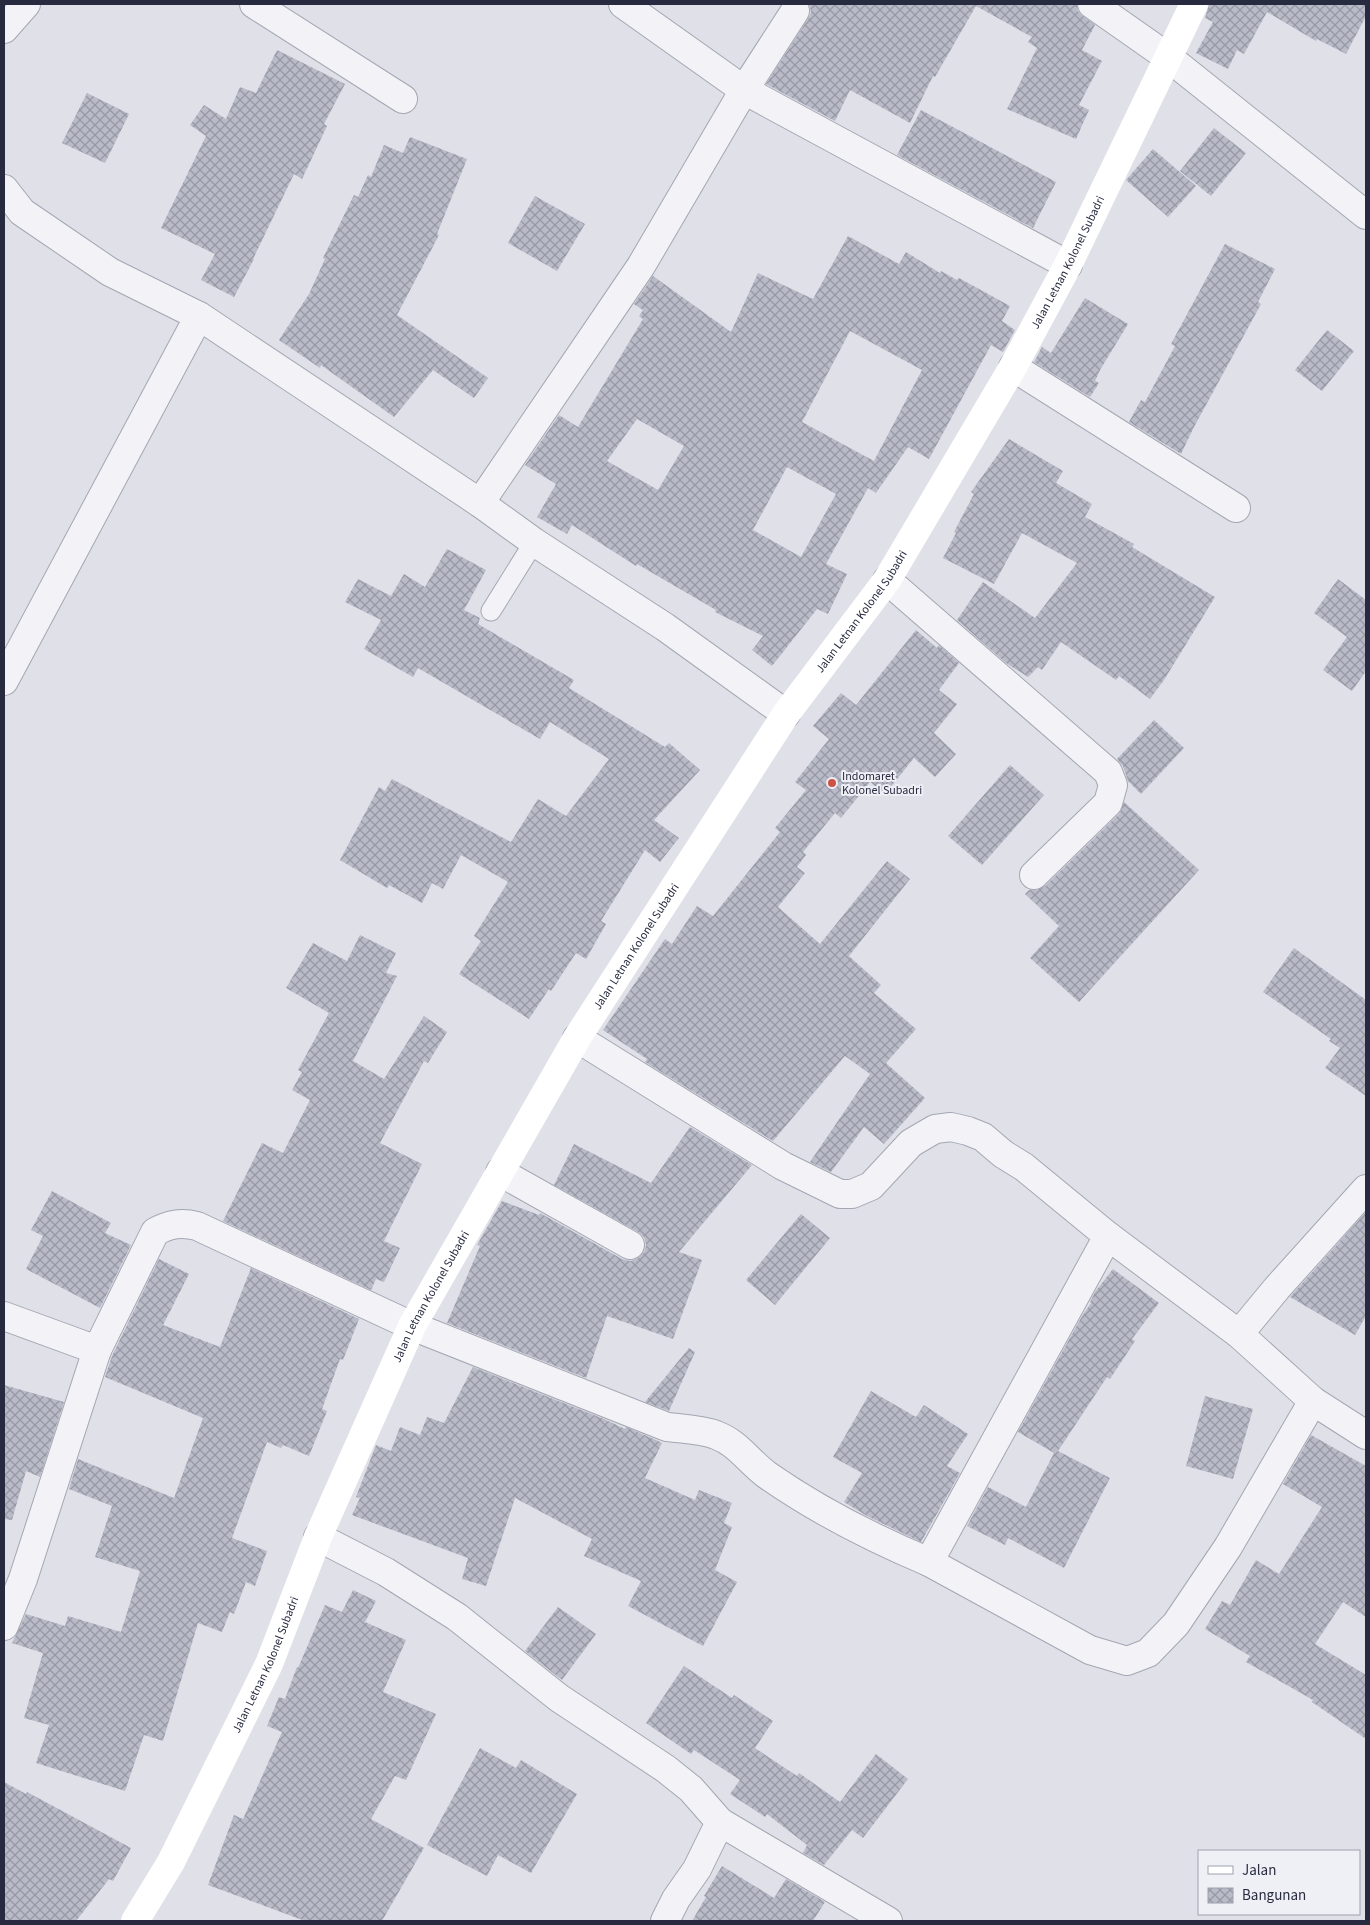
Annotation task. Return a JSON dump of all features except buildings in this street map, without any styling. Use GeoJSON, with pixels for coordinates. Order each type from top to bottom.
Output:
{"type":"FeatureCollection","features":[{"type":"Feature","properties":{"kind":"main road","name":"Jalan Letnan Kolonel Subadri"},"geometry":{"type":"LineString","coordinates":[[135,1921],[171,1862],[269,1664],[318,1537],[412,1326],[577,1038],[786,714],[887,580],[1013,367],[1068,265],[1194,4]]}},
{"type":"Feature","properties":{"kind":"street"},"geometry":{"type":"LineString","coordinates":[[4,29],[26,4]]}},
{"type":"Feature","properties":{"kind":"street"},"geometry":{"type":"LineString","coordinates":[[254,4],[403,99]]}},
{"type":"Feature","properties":{"kind":"street"},"geometry":{"type":"LineString","coordinates":[[623,4],[744,90],[1068,265]]}},
{"type":"Feature","properties":{"kind":"street"},"geometry":{"type":"LineString","coordinates":[[1092,4],[1169,58],[1366,215]]}},
{"type":"Feature","properties":{"kind":"street"},"geometry":{"type":"LineString","coordinates":[[480,503],[640,266],[744,90],[794,11]]}},
{"type":"Feature","properties":{"kind":"street"},"geometry":{"type":"LineString","coordinates":[[4,190],[22,212],[110,272],[199,316],[480,503],[534,542],[666,627],[786,714]]}},
{"type":"Feature","properties":{"kind":"street"},"geometry":{"type":"LineString","coordinates":[[4,680],[199,316]]}},
{"type":"Feature","properties":{"kind":"street"},"geometry":{"type":"LineString","coordinates":[[1013,367],[1236,508]]}},
{"type":"Feature","properties":{"kind":"street"},"geometry":{"type":"LineString","coordinates":[[887,580],[1108,772],[1113,785],[1108,803],[1034,875]]}},
{"type":"Feature","properties":{"kind":"street"},"geometry":{"type":"LineString","coordinates":[[577,1038],[783,1166],[840,1194],[852,1194],[871,1186],[911,1143],[935,1129],[951,1127],[983,1137],[1003,1154],[1024,1167],[1108,1236],[1239,1334],[1314,1401],[1366,1435]]}},
{"type":"Feature","properties":{"kind":"street"},"geometry":{"type":"LineString","coordinates":[[500,1172],[630,1245]]}},
{"type":"Feature","properties":{"kind":"street"},"geometry":{"type":"LineString","coordinates":[[1239,1334],[1277,1288],[1366,1189]]}},
{"type":"Feature","properties":{"kind":"street"},"geometry":{"type":"LineString","coordinates":[[4,1626],[23,1579],[97,1350],[155,1232],[169,1226],[185,1223],[197,1226],[412,1326],[667,1427],[694,1429],[715,1434],[738,1447],[752,1463],[768,1475],[865,1534],[929,1562],[1090,1650],[1127,1661],[1148,1653],[1176,1624],[1228,1547],[1314,1401]]}},
{"type":"Feature","properties":{"kind":"street"},"geometry":{"type":"LineString","coordinates":[[929,1562],[1108,1236]]}},
{"type":"Feature","properties":{"kind":"street"},"geometry":{"type":"LineString","coordinates":[[4,1316],[97,1350]]}},
{"type":"Feature","properties":{"kind":"street"},"geometry":{"type":"LineString","coordinates":[[318,1537],[386,1572],[457,1617],[559,1698],[666,1769],[692,1789],[720,1822],[888,1921]]}},
{"type":"Feature","properties":{"kind":"street"},"geometry":{"type":"LineString","coordinates":[[666,1921],[676,1899],[697,1868],[720,1822]]}},
{"type":"Feature","properties":{"kind":"lane"},"geometry":{"type":"LineString","coordinates":[[490,611],[534,542]]}},
{"type":"Feature","properties":{"kind":"place","name":"Indomaret Kolonel Subadri"},"geometry":{"type":"Point","coordinates":[832,783]}}]}
